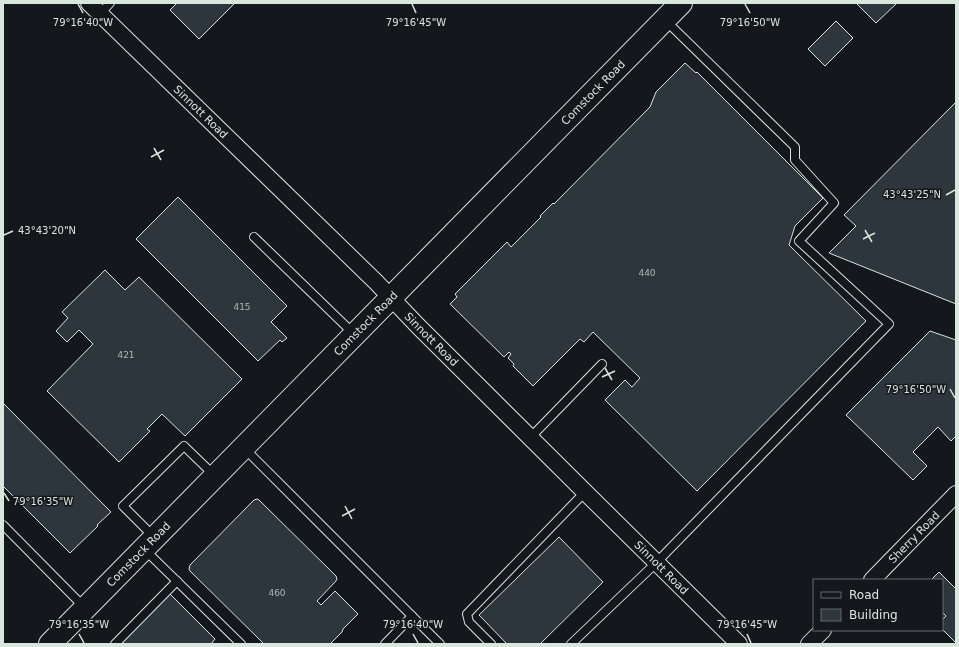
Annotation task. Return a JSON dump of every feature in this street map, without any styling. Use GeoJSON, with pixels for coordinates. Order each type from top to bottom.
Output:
{"type":"FeatureCollection","features":[{"type":"Feature","properties":{"kind":"street","name":"Comstock Road"},"geometry":{"type":"LineString","coordinates":[[50,644],[681,3]]}},
{"type":"Feature","properties":{"kind":"street","name":"Sinnott Road"},"geometry":{"type":"LineString","coordinates":[[99,7],[530,438],[739,644]]}},
{"type":"Feature","properties":{"kind":"street","name":"Sherry Road"},"geometry":{"type":"LineString","coordinates":[[873,579],[956,494]]}},
{"type":"Feature","properties":{"kind":"street"},"geometry":{"type":"LineString","coordinates":[[809,644],[822,631]]}},
{"type":"Feature","properties":{"kind":"lane"},"geometry":{"type":"LineString","coordinates":[[571,644],[656,563],[889,324],[799,241],[834,203],[795,160],[795,147],[665,20]]}},
{"type":"Feature","properties":{"kind":"lane"},"geometry":{"type":"LineString","coordinates":[[254,237],[355,334]]}},
{"type":"Feature","properties":{"kind":"lane"},"geometry":{"type":"LineString","coordinates":[[530,438],[602,364]]}},
{"type":"Feature","properties":{"kind":"lane"},"geometry":{"type":"LineString","coordinates":[[215,476],[184,446],[123,506],[177,581],[241,644]]}},
{"type":"Feature","properties":{"kind":"lane"},"geometry":{"type":"LineString","coordinates":[[243,448],[440,644]]}},
{"type":"Feature","properties":{"kind":"lane"},"geometry":{"type":"LineString","coordinates":[[491,644],[469,622],[467,614],[585,492]]}},
{"type":"Feature","properties":{"kind":"lane"},"geometry":{"type":"LineString","coordinates":[[3,525],[85,608]]}},
{"type":"Feature","properties":{"kind":"lane"},"geometry":{"type":"LineString","coordinates":[[115,644],[177,581]]}},
{"type":"Feature","properties":{"kind":"lane"},"geometry":{"type":"LineString","coordinates":[[385,644],[412,616]]}},
{"type":"Feature","properties":{"kind":"building"},"geometry":{"type":"Polygon","coordinates":[[[177,3],[235,3],[199,39],[170,10],[177,3]]]}},
{"type":"Feature","properties":{"kind":"building"},"geometry":{"type":"Polygon","coordinates":[[[856,3],[897,3],[876,23],[856,3]]]}},
{"type":"Feature","properties":{"kind":"building"},"geometry":{"type":"Polygon","coordinates":[[[836,21],[853,38],[825,66],[808,49],[836,21]]]}},
{"type":"Feature","properties":{"kind":"building"},"geometry":{"type":"Polygon","coordinates":[[[685,63],[696,73],[697,72],[823,198],[795,226],[789,245],[866,321],[697,491],[605,400],[625,380],[632,387],[640,378],[593,332],[584,342],[580,339],[533,386],[513,366],[514,364],[508,358],[511,354],[509,352],[504,357],[450,304],[457,297],[455,294],[507,242],[511,247],[541,217],[540,216],[553,203],[554,204],[650,107],[656,92],[685,63]]]}},
{"type":"Feature","properties":{"kind":"building"},"geometry":{"type":"Polygon","coordinates":[[[956,102],[956,304],[829,253],[856,226],[844,215],[956,102]]]}},
{"type":"Feature","properties":{"kind":"building"},"geometry":{"type":"Polygon","coordinates":[[[178,197],[287,306],[271,322],[287,338],[282,342],[280,340],[258,361],[136,239],[178,197]]]}},
{"type":"Feature","properties":{"kind":"building"},"geometry":{"type":"Polygon","coordinates":[[[105,270],[125,290],[139,277],[242,379],[185,436],[162,414],[147,429],[150,431],[119,462],[47,391],[93,344],[79,330],[67,342],[56,331],[68,318],[62,312],[105,270]]]}},
{"type":"Feature","properties":{"kind":"building"},"geometry":{"type":"Polygon","coordinates":[[[930,331],[956,340],[956,436],[951,441],[938,427],[913,452],[927,466],[913,480],[846,415],[930,331]]]}},
{"type":"Feature","properties":{"kind":"building"},"geometry":{"type":"Polygon","coordinates":[[[3,403],[111,512],[70,553],[3,486],[3,403]]]}},
{"type":"Feature","properties":{"kind":"building"},"geometry":{"type":"Polygon","coordinates":[[[257,499],[336,576],[336,581],[317,601],[321,605],[335,591],[358,614],[330,644],[264,644],[190,571],[190,565],[254,500],[257,499]]]}},
{"type":"Feature","properties":{"kind":"building"},"geometry":{"type":"Polygon","coordinates":[[[559,537],[603,582],[540,644],[507,644],[479,615],[559,537]]]}},
{"type":"Feature","properties":{"kind":"building"},"geometry":{"type":"Polygon","coordinates":[[[939,572],[956,589],[956,643],[943,630],[943,619],[946,616],[943,613],[943,579],[932,579],[939,572]]]}},
{"type":"Feature","properties":{"kind":"building"},"geometry":{"type":"Polygon","coordinates":[[[169,593],[215,639],[211,644],[119,644],[169,593]]]}}]}
